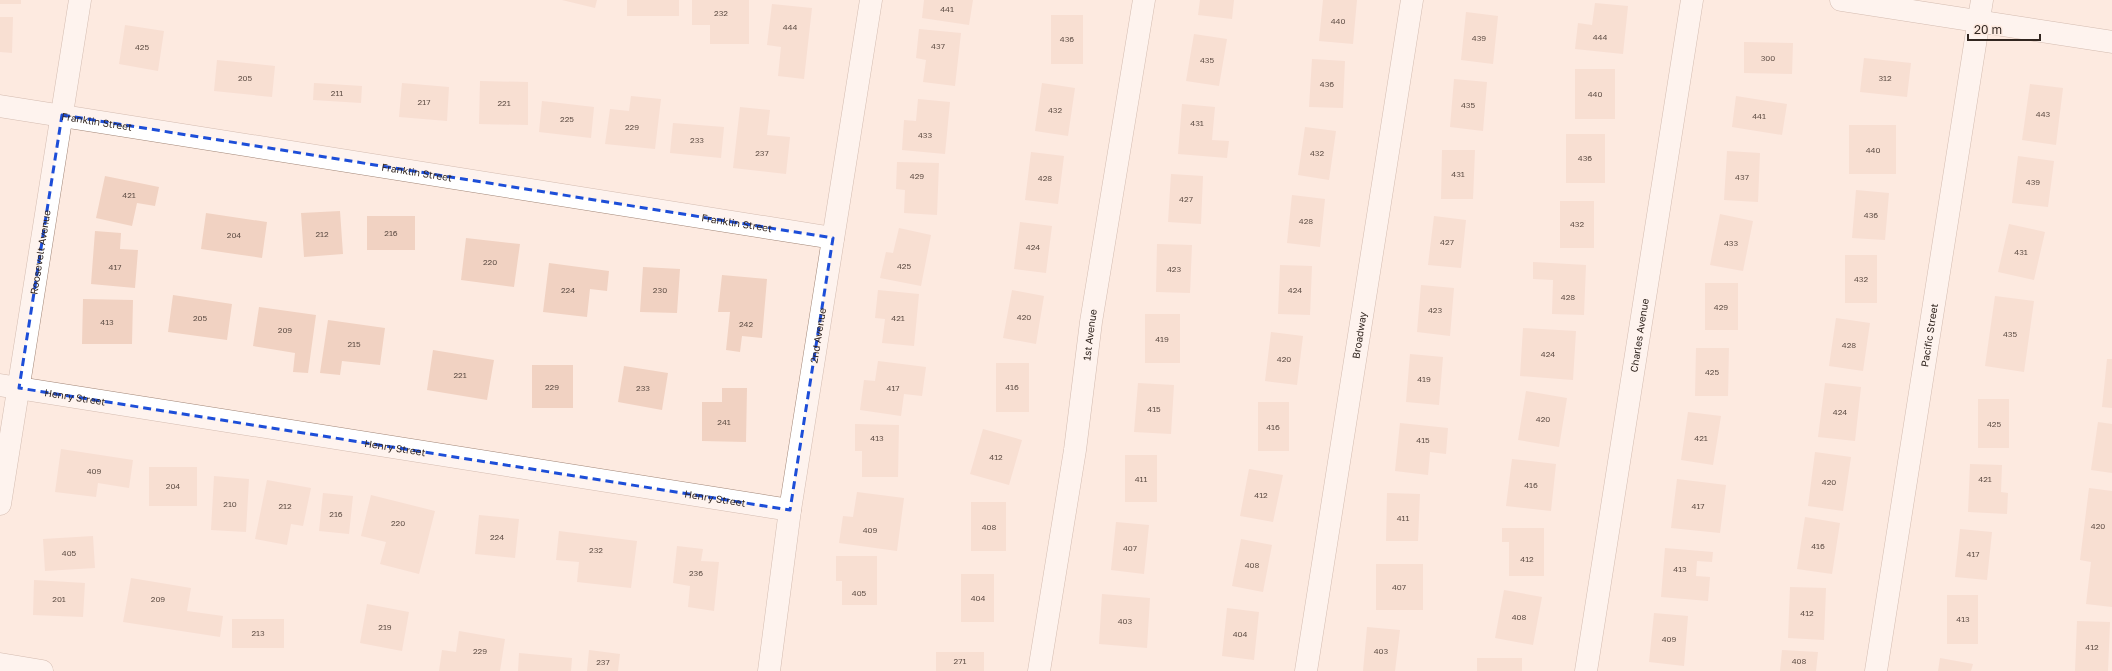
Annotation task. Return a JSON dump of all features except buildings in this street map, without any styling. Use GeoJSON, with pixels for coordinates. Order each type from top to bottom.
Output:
{"type":"FeatureCollection","features":[{"type":"Feature","properties":{"kind":"street","name":"Roosevelt Avenue"},"geometry":{"type":"LineString","coordinates":[[0,504],[9,386],[62,115],[80,0]]}},
{"type":"Feature","properties":{"kind":"street","name":"2nd Avenue"},"geometry":{"type":"LineString","coordinates":[[769,671],[790,510],[871,0]]}},
{"type":"Feature","properties":{"kind":"street","name":"1st Avenue"},"geometry":{"type":"LineString","coordinates":[[1039,671],[1075,450],[1091,322],[1144,0]]}},
{"type":"Feature","properties":{"kind":"street","name":"Broadway"},"geometry":{"type":"LineString","coordinates":[[1306,671],[1412,0]]}},
{"type":"Feature","properties":{"kind":"street","name":"Charles Avenue"},"geometry":{"type":"LineString","coordinates":[[1586,671],[1692,0]]}},
{"type":"Feature","properties":{"kind":"street"},"geometry":{"type":"LineString","coordinates":[[1841,0],[2112,42]]}},
{"type":"Feature","properties":{"kind":"street","name":"Pacific Street"},"geometry":{"type":"LineString","coordinates":[[1876,671],[1982,0]]}},
{"type":"Feature","properties":{"kind":"street","name":"Franklin Street"},"geometry":{"type":"LineString","coordinates":[[0,106],[834,238]]}},
{"type":"Feature","properties":{"kind":"street","name":"Henry Street"},"geometry":{"type":"LineString","coordinates":[[9,386],[790,510]]}},
{"type":"Feature","properties":{"kind":"street"},"geometry":{"type":"LineString","coordinates":[[0,664],[42,671]]}},
{"type":"Feature","properties":{"kind":"highlighted area"},"geometry":{"type":"Polygon","coordinates":[[[62,115],[833,238],[790,510],[19,388],[62,115]]]}}]}
